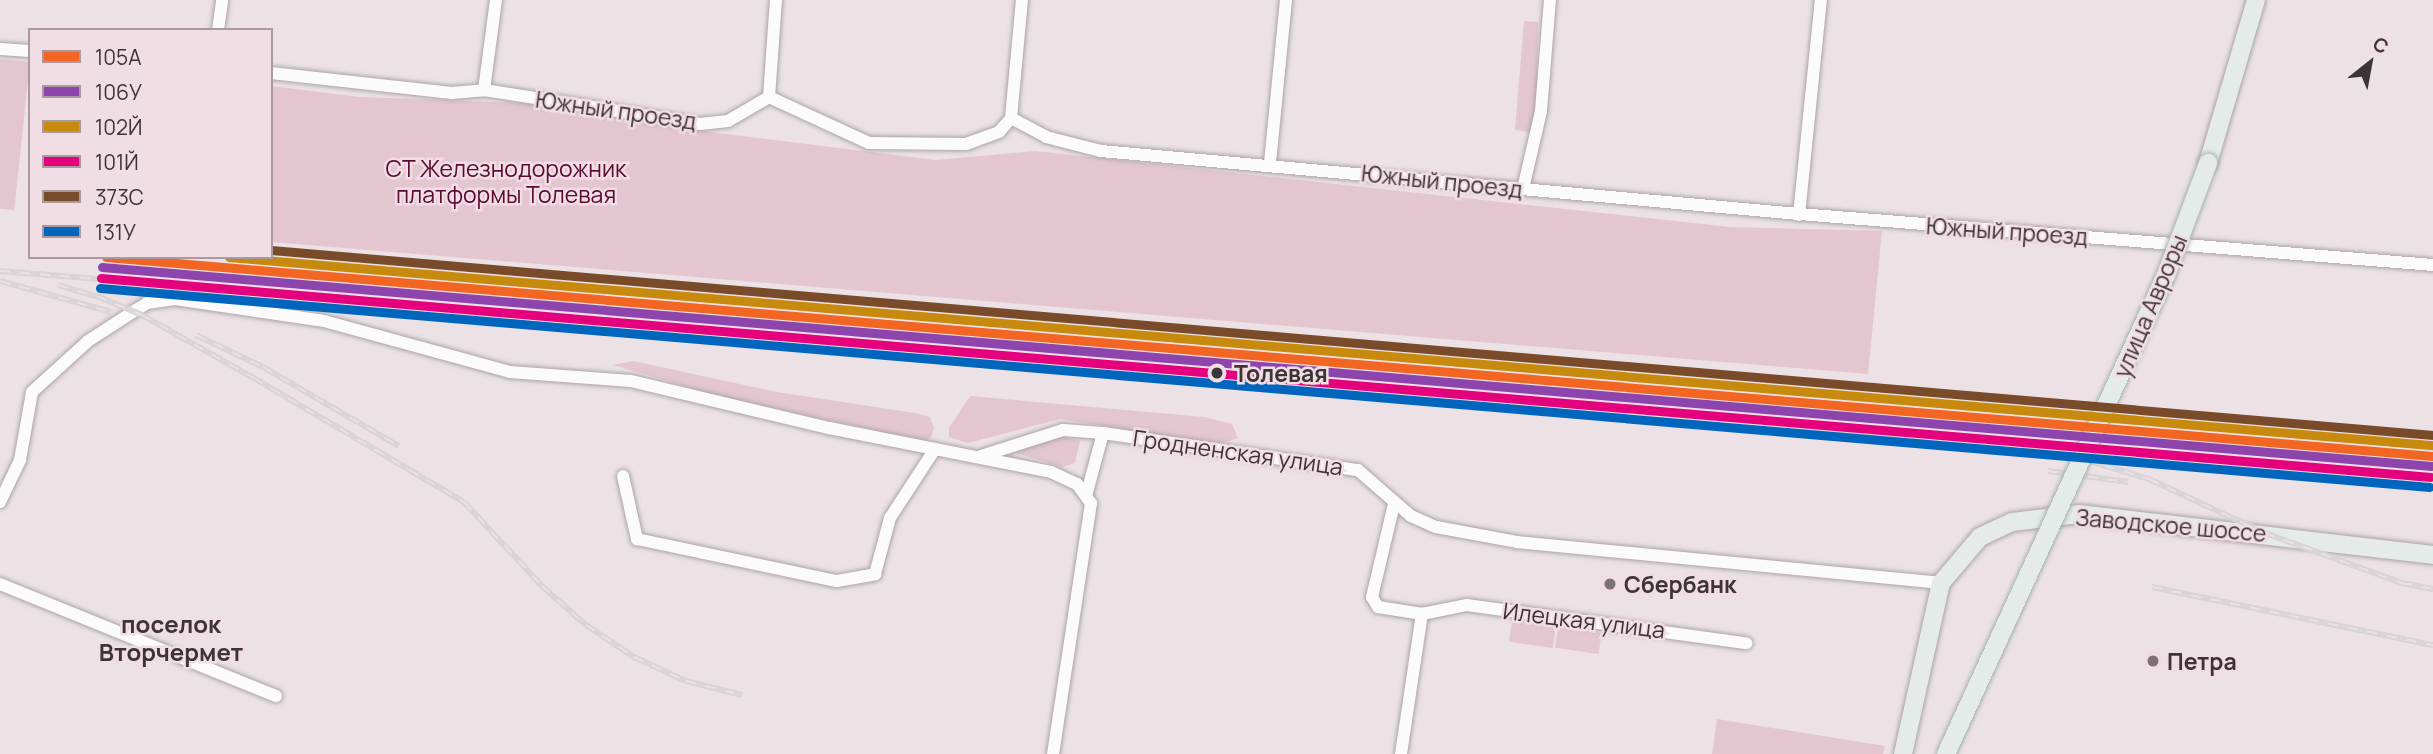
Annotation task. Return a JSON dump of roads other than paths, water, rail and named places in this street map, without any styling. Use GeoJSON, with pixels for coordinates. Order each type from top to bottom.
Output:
{"type":"FeatureCollection","features":[{"type":"Feature","properties":{"kind":"main road","name":"улица Авроры"},"geometry":{"type":"LineString","coordinates":[[1946,754],[2166,275],[2208,163],[2256,0]]}},
{"type":"Feature","properties":{"kind":"main road","name":"Заводское шоссе"},"geometry":{"type":"LineString","coordinates":[[1903,754],[1941,583],[1980,537],[1997,528],[2032,517],[2079,514],[2433,555]]}},
{"type":"Feature","properties":{"kind":"street"},"geometry":{"type":"LineString","coordinates":[[218,28],[222,0]]}},
{"type":"Feature","properties":{"kind":"street"},"geometry":{"type":"LineString","coordinates":[[484,90],[492,58],[496,0]]}},
{"type":"Feature","properties":{"kind":"street"},"geometry":{"type":"LineString","coordinates":[[776,0],[769,97],[869,144],[966,144],[999,132],[1011,118],[1022,0]]}},
{"type":"Feature","properties":{"kind":"street"},"geometry":{"type":"LineString","coordinates":[[1270,163],[1286,0]]}},
{"type":"Feature","properties":{"kind":"street"},"geometry":{"type":"LineString","coordinates":[[1523,189],[1541,111],[1550,0]]}},
{"type":"Feature","properties":{"kind":"street"},"geometry":{"type":"LineString","coordinates":[[1800,215],[1821,0]]}},
{"type":"Feature","properties":{"kind":"street"},"geometry":{"type":"LineString","coordinates":[[0,49],[28,51]]}},
{"type":"Feature","properties":{"kind":"street","name":"Южный проезд"},"geometry":{"type":"LineString","coordinates":[[273,73],[452,93],[484,90],[700,124],[728,121],[769,97]]}},
{"type":"Feature","properties":{"kind":"street","name":"Южный проезд"},"geometry":{"type":"LineString","coordinates":[[1011,118],[1046,138],[1101,151],[1270,163],[1800,215],[2433,265]]}},
{"type":"Feature","properties":{"kind":"street","name":"Гродненская улица"},"geometry":{"type":"LineString","coordinates":[[0,502],[20,460],[32,392],[88,341],[147,303],[175,299],[324,321],[510,372],[631,380],[935,449],[1051,472],[1077,484],[1086,496]]}},
{"type":"Feature","properties":{"kind":"street","name":"Гродненская улица"},"geometry":{"type":"LineString","coordinates":[[978,457],[1063,430],[1103,433],[1358,470],[1394,504],[1436,527],[1517,542],[1941,583]]}},
{"type":"Feature","properties":{"kind":"street"},"geometry":{"type":"LineString","coordinates":[[1053,754],[1091,503],[1086,496],[1103,433]]}},
{"type":"Feature","properties":{"kind":"street"},"geometry":{"type":"LineString","coordinates":[[623,476],[637,539],[837,581],[875,574],[890,518],[935,449]]}},
{"type":"Feature","properties":{"kind":"street"},"geometry":{"type":"LineString","coordinates":[[1394,504],[1372,603],[1423,614],[1401,754]]}},
{"type":"Feature","properties":{"kind":"street"},"geometry":{"type":"LineString","coordinates":[[0,584],[276,696]]}},
{"type":"Feature","properties":{"kind":"street","name":"Илецкая улица"},"geometry":{"type":"LineString","coordinates":[[1423,614],[1467,605],[1746,643]]}},
{"type":"Feature","properties":{"kind":"railway"},"geometry":{"type":"LineString","coordinates":[[0,271],[599,320]]}},
{"type":"Feature","properties":{"kind":"railway"},"geometry":{"type":"LineString","coordinates":[[0,281],[111,312]]}},
{"type":"Feature","properties":{"kind":"railway"},"geometry":{"type":"LineString","coordinates":[[58,285],[105,299]]}},
{"type":"Feature","properties":{"kind":"railway"},"geometry":{"type":"LineString","coordinates":[[97,296],[142,315],[464,502],[542,586],[586,625],[634,657],[686,681],[742,695]]}},
{"type":"Feature","properties":{"kind":"railway"},"geometry":{"type":"LineString","coordinates":[[584,308],[1932,423]]}},
{"type":"Feature","properties":{"kind":"railway"},"geometry":{"type":"LineString","coordinates":[[665,325],[738,333]]}},
{"type":"Feature","properties":{"kind":"railway"},"geometry":{"type":"LineString","coordinates":[[196,335],[263,367],[399,446]]}},
{"type":"Feature","properties":{"kind":"railway"},"geometry":{"type":"LineString","coordinates":[[1764,422],[2014,447],[2086,460],[2149,479],[2265,533],[2402,583],[2433,589]]}},
{"type":"Feature","properties":{"kind":"railway"},"geometry":{"type":"LineString","coordinates":[[2048,471],[2128,482]]}},
{"type":"Feature","properties":{"kind":"railway"},"geometry":{"type":"LineString","coordinates":[[2152,587],[2433,645]]}},
{"type":"Feature","properties":{"kind":"place","name":"Толевая"},"geometry":{"type":"Point","coordinates":[1217,373]}},
{"type":"Feature","properties":{"kind":"place","name":"Сбербанк"},"geometry":{"type":"Point","coordinates":[1610,584]}},
{"type":"Feature","properties":{"kind":"place","name":"Петра"},"geometry":{"type":"Point","coordinates":[2153,661]}},
{"type":"Feature","properties":{"kind":"district","name":"поселок Вторчермет"},"geometry":{"type":"Point","coordinates":[171,638]}},
{"type":"Feature","properties":{"kind":"park label","name":"СТ Железнодорожник платформы Толевая"},"geometry":{"type":"Point","coordinates":[506,181]}}]}
